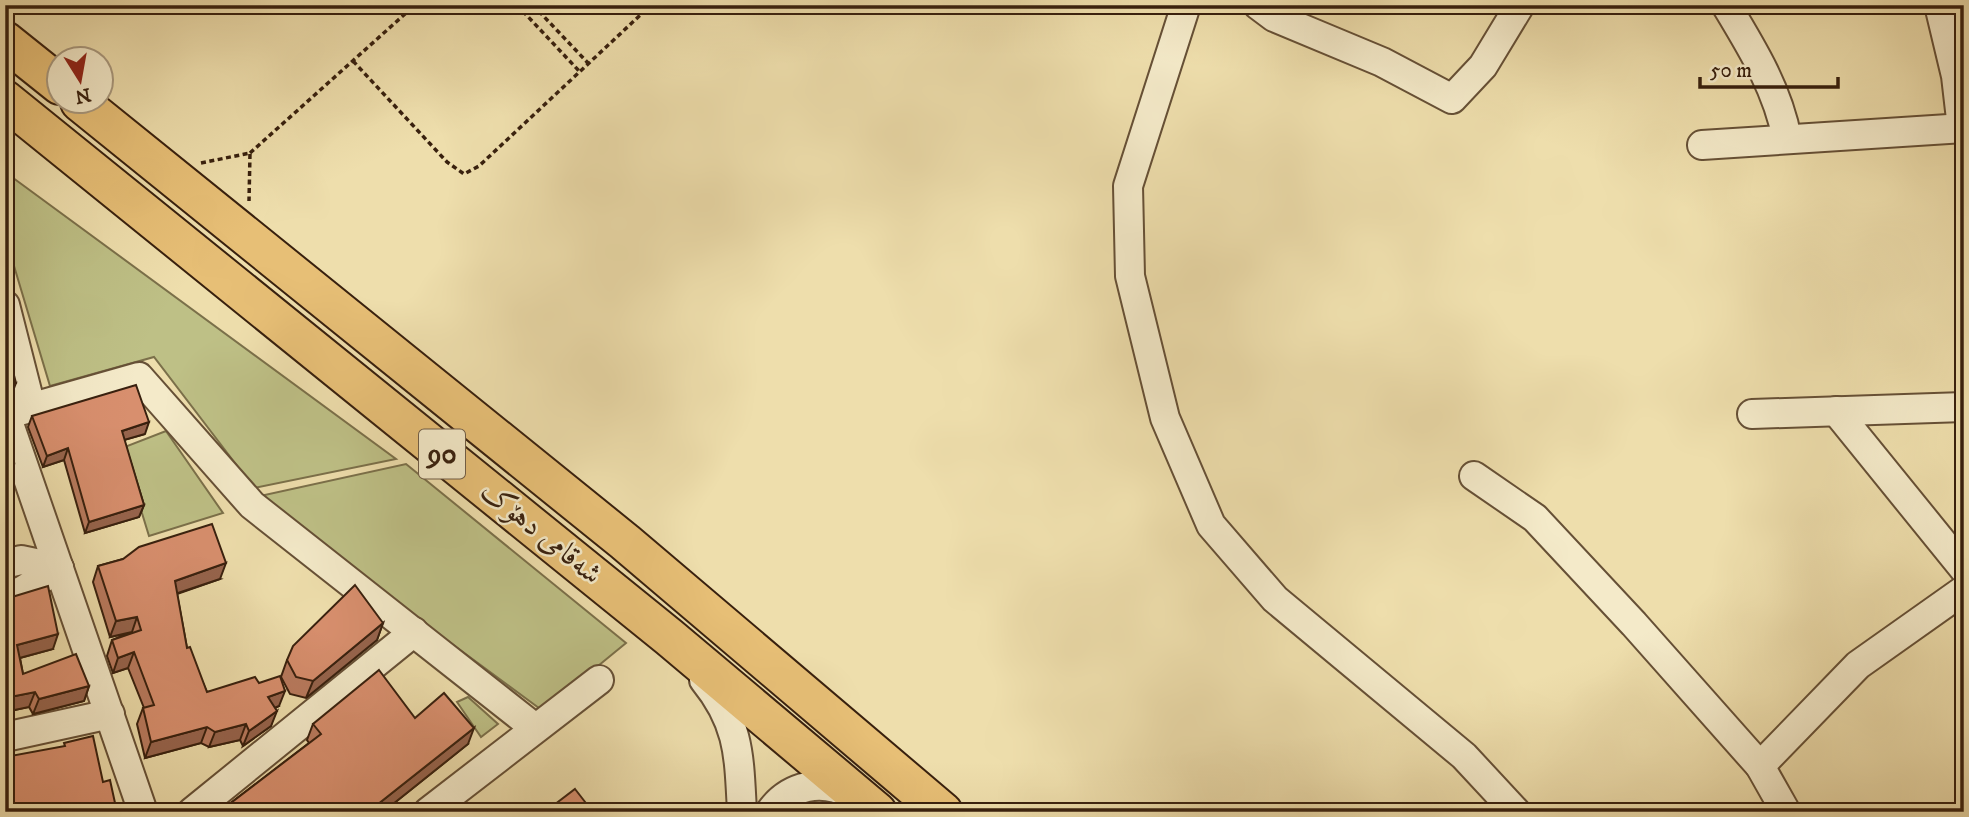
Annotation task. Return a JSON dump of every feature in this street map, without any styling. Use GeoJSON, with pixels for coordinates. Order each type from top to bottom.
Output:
{"type":"FeatureCollection","features":[{"type":"Feature","properties":{"kind":"highway"},"geometry":{"type":"LineString","coordinates":[[5,41],[46,74]]}},
{"type":"Feature","properties":{"kind":"highway","name":"شەقامی دهۆک"},"geometry":{"type":"LineString","coordinates":[[5,100],[669,637],[876,812]]}},
{"type":"Feature","properties":{"kind":"highway"},"geometry":{"type":"LineString","coordinates":[[36,123],[46,111]]}},
{"type":"Feature","properties":{"kind":"highway","name":"شەقامی دهۆک"},"geometry":{"type":"LineString","coordinates":[[97,116],[625,541],[943,812]]}},
{"type":"Feature","properties":{"kind":"street"},"geometry":{"type":"LineString","coordinates":[[1186,5],[1128,186],[1130,276],[1165,418],[1211,525],[1275,599],[1464,756],[1516,812]]}},
{"type":"Feature","properties":{"kind":"street"},"geometry":{"type":"LineString","coordinates":[[1258,5],[1274,17],[1382,62],[1452,99],[1483,66],[1520,5]]}},
{"type":"Feature","properties":{"kind":"street"},"geometry":{"type":"LineString","coordinates":[[1726,5],[1765,70],[1787,139]]}},
{"type":"Feature","properties":{"kind":"street"},"geometry":{"type":"LineString","coordinates":[[1702,145],[1963,128],[1956,76],[1939,5]]}},
{"type":"Feature","properties":{"kind":"street"},"geometry":{"type":"LineString","coordinates":[[5,304],[14,413],[59,568],[143,812]]}},
{"type":"Feature","properties":{"kind":"street"},"geometry":{"type":"LineString","coordinates":[[14,413],[139,377],[252,505],[535,728]]}},
{"type":"Feature","properties":{"kind":"street"},"geometry":{"type":"LineString","coordinates":[[1752,414],[1964,407]]}},
{"type":"Feature","properties":{"kind":"street"},"geometry":{"type":"LineString","coordinates":[[1836,411],[1964,569]]}},
{"type":"Feature","properties":{"kind":"street"},"geometry":{"type":"LineString","coordinates":[[1474,476],[1535,519],[1634,624],[1760,766],[1786,812]]}},
{"type":"Feature","properties":{"kind":"street"},"geometry":{"type":"LineString","coordinates":[[5,564],[21,560],[59,568]]}},
{"type":"Feature","properties":{"kind":"street"},"geometry":{"type":"LineString","coordinates":[[5,596],[22,591],[59,568]]}},
{"type":"Feature","properties":{"kind":"street"},"geometry":{"type":"LineString","coordinates":[[1760,766],[1858,665],[1964,590]]}},
{"type":"Feature","properties":{"kind":"street"},"geometry":{"type":"LineString","coordinates":[[192,812],[414,632]]}},
{"type":"Feature","properties":{"kind":"street"},"geometry":{"type":"LineString","coordinates":[[669,637],[719,698],[731,721],[738,746],[742,812]]}},
{"type":"Feature","properties":{"kind":"street"},"geometry":{"type":"LineString","coordinates":[[428,812],[599,680]]}},
{"type":"Feature","properties":{"kind":"street"},"geometry":{"type":"LineString","coordinates":[[5,737],[110,714]]}},
{"type":"Feature","properties":{"kind":"street"},"geometry":{"type":"LineString","coordinates":[[770,812],[786,795],[820,786],[847,793],[876,812]]}},
{"type":"Feature","properties":{"kind":"path"},"geometry":{"type":"LineString","coordinates":[[163,169],[250,153],[415,5]]}},
{"type":"Feature","properties":{"kind":"path"},"geometry":{"type":"LineString","coordinates":[[517,5],[579,72]]}},
{"type":"Feature","properties":{"kind":"path"},"geometry":{"type":"LineString","coordinates":[[533,5],[588,63]]}},
{"type":"Feature","properties":{"kind":"path"},"geometry":{"type":"LineString","coordinates":[[353,61],[447,162],[464,174],[479,166],[652,5]]}},
{"type":"Feature","properties":{"kind":"path"},"geometry":{"type":"LineString","coordinates":[[250,153],[248,190],[252,241]]}},
{"type":"Feature","properties":{"kind":"green space"},"geometry":{"type":"Polygon","coordinates":[[[5,172],[396,459],[254,488],[154,357],[50,386],[5,236],[5,172]]]}},
{"type":"Feature","properties":{"kind":"green space"},"geometry":{"type":"Polygon","coordinates":[[[166,431],[223,513],[149,536],[122,448],[166,431]]]}},
{"type":"Feature","properties":{"kind":"green space"},"geometry":{"type":"Polygon","coordinates":[[[406,464],[626,643],[543,711],[334,557],[260,496],[406,464]]]}},
{"type":"Feature","properties":{"kind":"green space"},"geometry":{"type":"Polygon","coordinates":[[[468,697],[498,724],[481,737],[457,702],[468,697]]]}},
{"type":"Feature","properties":{"kind":"building"},"geometry":{"type":"Polygon","coordinates":[[[8,352],[16,383],[5,386],[5,353],[8,352]]]}},
{"type":"Feature","properties":{"kind":"building"},"geometry":{"type":"Polygon","coordinates":[[[136,385],[149,422],[122,431],[144,505],[89,522],[68,448],[47,456],[32,416],[136,385]]]}},
{"type":"Feature","properties":{"kind":"building"},"geometry":{"type":"Polygon","coordinates":[[[5,447],[9,447],[14,464],[5,466],[5,447]]]}},
{"type":"Feature","properties":{"kind":"building"},"geometry":{"type":"Polygon","coordinates":[[[212,524],[226,563],[175,581],[187,648],[190,647],[207,692],[255,677],[259,683],[280,676],[285,691],[268,697],[277,711],[249,731],[246,724],[215,732],[207,727],[151,742],[143,708],[154,705],[134,652],[118,658],[112,640],[141,630],[137,617],[116,621],[98,566],[123,559],[139,547],[212,524]]]}},
{"type":"Feature","properties":{"kind":"building"},"geometry":{"type":"Polygon","coordinates":[[[355,585],[383,623],[313,681],[296,677],[287,660],[293,646],[355,585]]]}},
{"type":"Feature","properties":{"kind":"building"},"geometry":{"type":"Polygon","coordinates":[[[48,586],[58,634],[17,645],[23,674],[76,654],[89,686],[39,699],[35,692],[5,698],[5,603],[13,601],[12,597],[48,586]]]}},
{"type":"Feature","properties":{"kind":"building"},"geometry":{"type":"Polygon","coordinates":[[[379,670],[415,718],[444,693],[474,728],[368,812],[219,812],[321,734],[313,724],[379,670]]]}},
{"type":"Feature","properties":{"kind":"building"},"geometry":{"type":"Polygon","coordinates":[[[93,736],[103,782],[110,780],[117,812],[5,812],[5,757],[65,746],[64,743],[93,736]]]}},
{"type":"Feature","properties":{"kind":"building"},"geometry":{"type":"Polygon","coordinates":[[[575,789],[589,807],[583,812],[551,812],[556,808],[554,805],[575,789]]]}}]}
